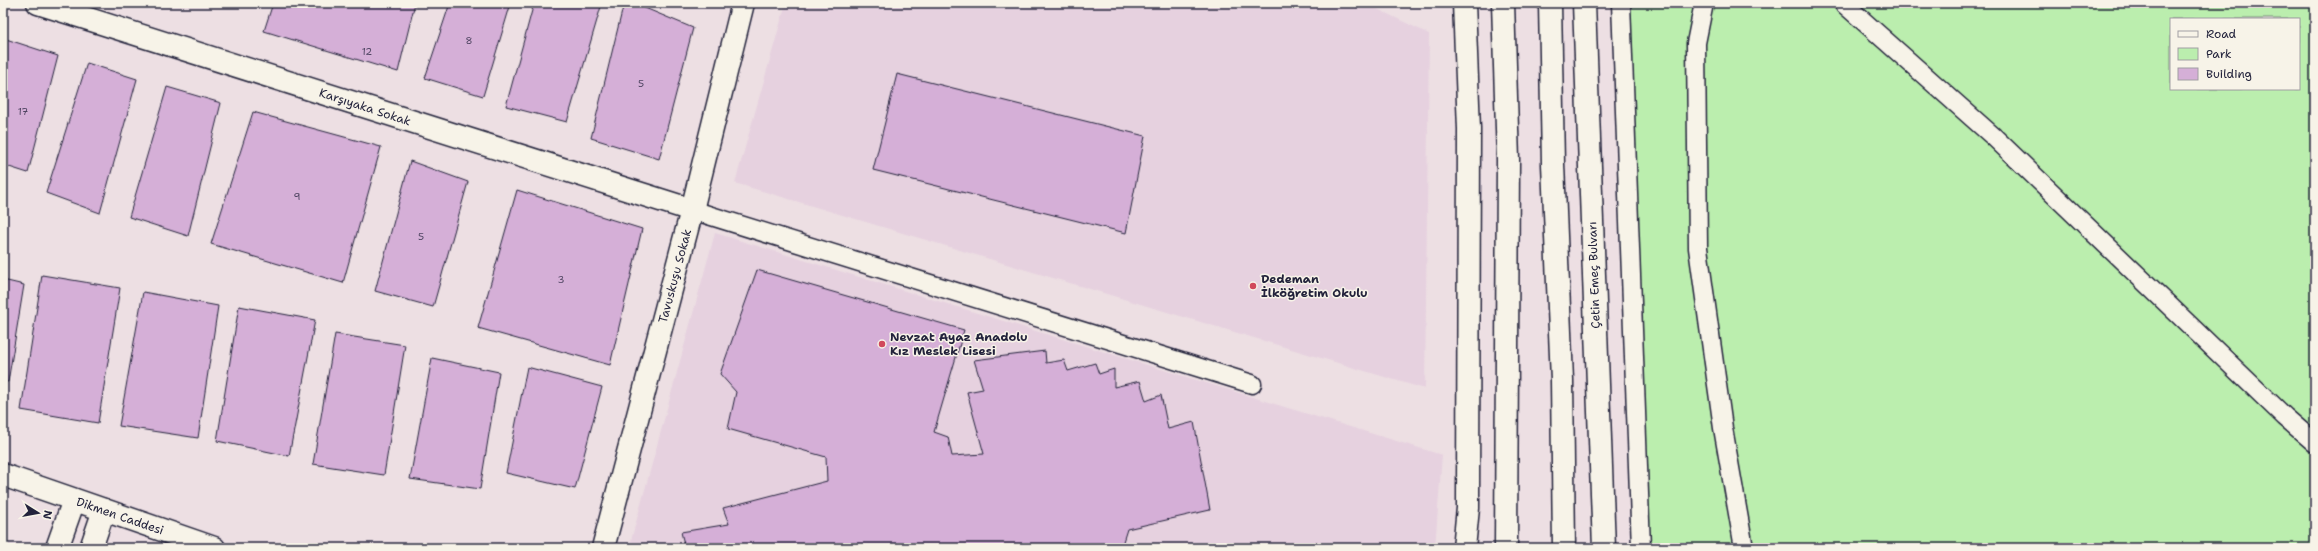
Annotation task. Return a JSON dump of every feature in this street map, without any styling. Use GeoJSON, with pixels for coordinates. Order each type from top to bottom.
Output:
{"type":"FeatureCollection","features":[{"type":"Feature","properties":{"kind":"main road","name":"Karşıyaka Sokak"},"geometry":{"type":"LineString","coordinates":[[38,3],[692,210]]}},
{"type":"Feature","properties":{"kind":"main road","name":"Tavuskuşu Sokak"},"geometry":{"type":"LineString","coordinates":[[603,548],[692,210],[743,3]]}},
{"type":"Feature","properties":{"kind":"main road"},"geometry":{"type":"LineString","coordinates":[[1464,3],[1469,129],[1468,508],[1464,548]]}},
{"type":"Feature","properties":{"kind":"main road"},"geometry":{"type":"LineString","coordinates":[[1503,3],[1508,160],[1506,548]]}},
{"type":"Feature","properties":{"kind":"main road"},"geometry":{"type":"LineString","coordinates":[[1550,3],[1553,164],[1562,380],[1564,548]]}},
{"type":"Feature","properties":{"kind":"main road","name":"Çetin Emeç Bulvarı"},"geometry":{"type":"LineString","coordinates":[[1584,3],[1604,548]]}},
{"type":"Feature","properties":{"kind":"main road","name":"Dikmen Caddesi"},"geometry":{"type":"LineString","coordinates":[[3,475],[214,548]]}},
{"type":"Feature","properties":{"kind":"main road"},"geometry":{"type":"LineString","coordinates":[[57,548],[74,500]]}},
{"type":"Feature","properties":{"kind":"main road"},"geometry":{"type":"LineString","coordinates":[[91,548],[104,510]]}},
{"type":"Feature","properties":{"kind":"lane"},"geometry":{"type":"LineString","coordinates":[[1621,3],[1641,548]]}},
{"type":"Feature","properties":{"kind":"lane"},"geometry":{"type":"LineString","coordinates":[[1704,3],[1696,43],[1698,248],[1723,428],[1744,548]]}},
{"type":"Feature","properties":{"kind":"lane"},"geometry":{"type":"LineString","coordinates":[[1843,3],[1994,137],[2279,411],[2315,443]]}},
{"type":"Feature","properties":{"kind":"lane"},"geometry":{"type":"LineString","coordinates":[[692,210],[1252,384]]}},
{"type":"Feature","properties":{"kind":"shaded area","name":"Dedeman İlköğretim Okulu"},"geometry":{"type":"Polygon","coordinates":[[[786,3],[1365,3],[1429,34],[1425,389],[735,183],[786,3]]]}},
{"type":"Feature","properties":{"kind":"shaded area","name":"Nevzat Ayaz Anadolu Kız Meslek Lisesi"},"geometry":{"type":"Polygon","coordinates":[[[715,233],[1442,455],[1435,548],[629,548],[715,233]]]}},
{"type":"Feature","properties":{"kind":"green space"},"geometry":{"type":"Polygon","coordinates":[[[1621,3],[2315,3],[2315,548],[1641,548],[1621,3]]]}},
{"type":"Feature","properties":{"kind":"building"},"geometry":{"type":"Polygon","coordinates":[[[273,3],[415,3],[398,72],[264,31],[273,3]]]}},
{"type":"Feature","properties":{"kind":"building"},"geometry":{"type":"Polygon","coordinates":[[[450,3],[511,3],[483,96],[425,78],[450,3]]]}},
{"type":"Feature","properties":{"kind":"building"},"geometry":{"type":"Polygon","coordinates":[[[534,3],[602,3],[567,122],[506,106],[534,3]]]}},
{"type":"Feature","properties":{"kind":"building"},"geometry":{"type":"Polygon","coordinates":[[[624,3],[633,3],[693,28],[659,159],[591,138],[624,3]]]}},
{"type":"Feature","properties":{"kind":"building"},"geometry":{"type":"Polygon","coordinates":[[[3,38],[58,56],[28,173],[3,165],[3,38]]]}},
{"type":"Feature","properties":{"kind":"building"},"geometry":{"type":"Polygon","coordinates":[[[87,63],[137,79],[100,213],[46,193],[87,63]]]}},
{"type":"Feature","properties":{"kind":"building"},"geometry":{"type":"Polygon","coordinates":[[[897,74],[1145,136],[1126,233],[873,170],[897,74]]]}},
{"type":"Feature","properties":{"kind":"building"},"geometry":{"type":"Polygon","coordinates":[[[167,87],[221,103],[188,236],[129,217],[167,87]]]}},
{"type":"Feature","properties":{"kind":"building"},"geometry":{"type":"Polygon","coordinates":[[[253,112],[381,147],[343,283],[211,244],[253,112]]]}},
{"type":"Feature","properties":{"kind":"building"},"geometry":{"type":"Polygon","coordinates":[[[410,161],[468,182],[433,307],[375,291],[410,161]]]}},
{"type":"Feature","properties":{"kind":"building"},"geometry":{"type":"Polygon","coordinates":[[[517,190],[642,229],[610,365],[478,328],[517,190]]]}},
{"type":"Feature","properties":{"kind":"building"},"geometry":{"type":"Polygon","coordinates":[[[757,270],[964,330],[934,432],[948,437],[952,456],[984,454],[967,392],[983,389],[974,360],[1045,351],[1046,363],[1064,360],[1068,371],[1095,363],[1099,374],[1114,369],[1114,387],[1140,381],[1146,401],[1161,395],[1168,429],[1194,422],[1210,510],[1127,529],[1121,548],[685,548],[681,532],[729,524],[723,508],[827,481],[826,457],[728,429],[736,392],[720,374],[757,270]]]}},
{"type":"Feature","properties":{"kind":"building"},"geometry":{"type":"Polygon","coordinates":[[[42,275],[120,288],[98,423],[21,410],[42,275]]]}},
{"type":"Feature","properties":{"kind":"building"},"geometry":{"type":"Polygon","coordinates":[[[3,280],[24,285],[8,382],[3,381],[3,280]]]}},
{"type":"Feature","properties":{"kind":"building"},"geometry":{"type":"Polygon","coordinates":[[[143,292],[218,306],[198,438],[119,426],[143,292]]]}},
{"type":"Feature","properties":{"kind":"building"},"geometry":{"type":"Polygon","coordinates":[[[239,306],[315,320],[289,456],[217,441],[239,306]]]}},
{"type":"Feature","properties":{"kind":"building"},"geometry":{"type":"Polygon","coordinates":[[[335,334],[405,345],[384,475],[313,464],[335,334]]]}},
{"type":"Feature","properties":{"kind":"building"},"geometry":{"type":"Polygon","coordinates":[[[432,358],[499,372],[480,489],[410,479],[432,358]]]}},
{"type":"Feature","properties":{"kind":"building"},"geometry":{"type":"Polygon","coordinates":[[[527,367],[602,387],[575,489],[506,473],[527,367]]]}},
{"type":"Feature","properties":{"kind":"place","name":"Dedeman İlköğretim Okulu"},"geometry":{"type":"Point","coordinates":[1253,286]}},
{"type":"Feature","properties":{"kind":"place","name":"Nevzat Ayaz Anadolu Kız Meslek Lisesi"},"geometry":{"type":"Point","coordinates":[882,344]}}]}
